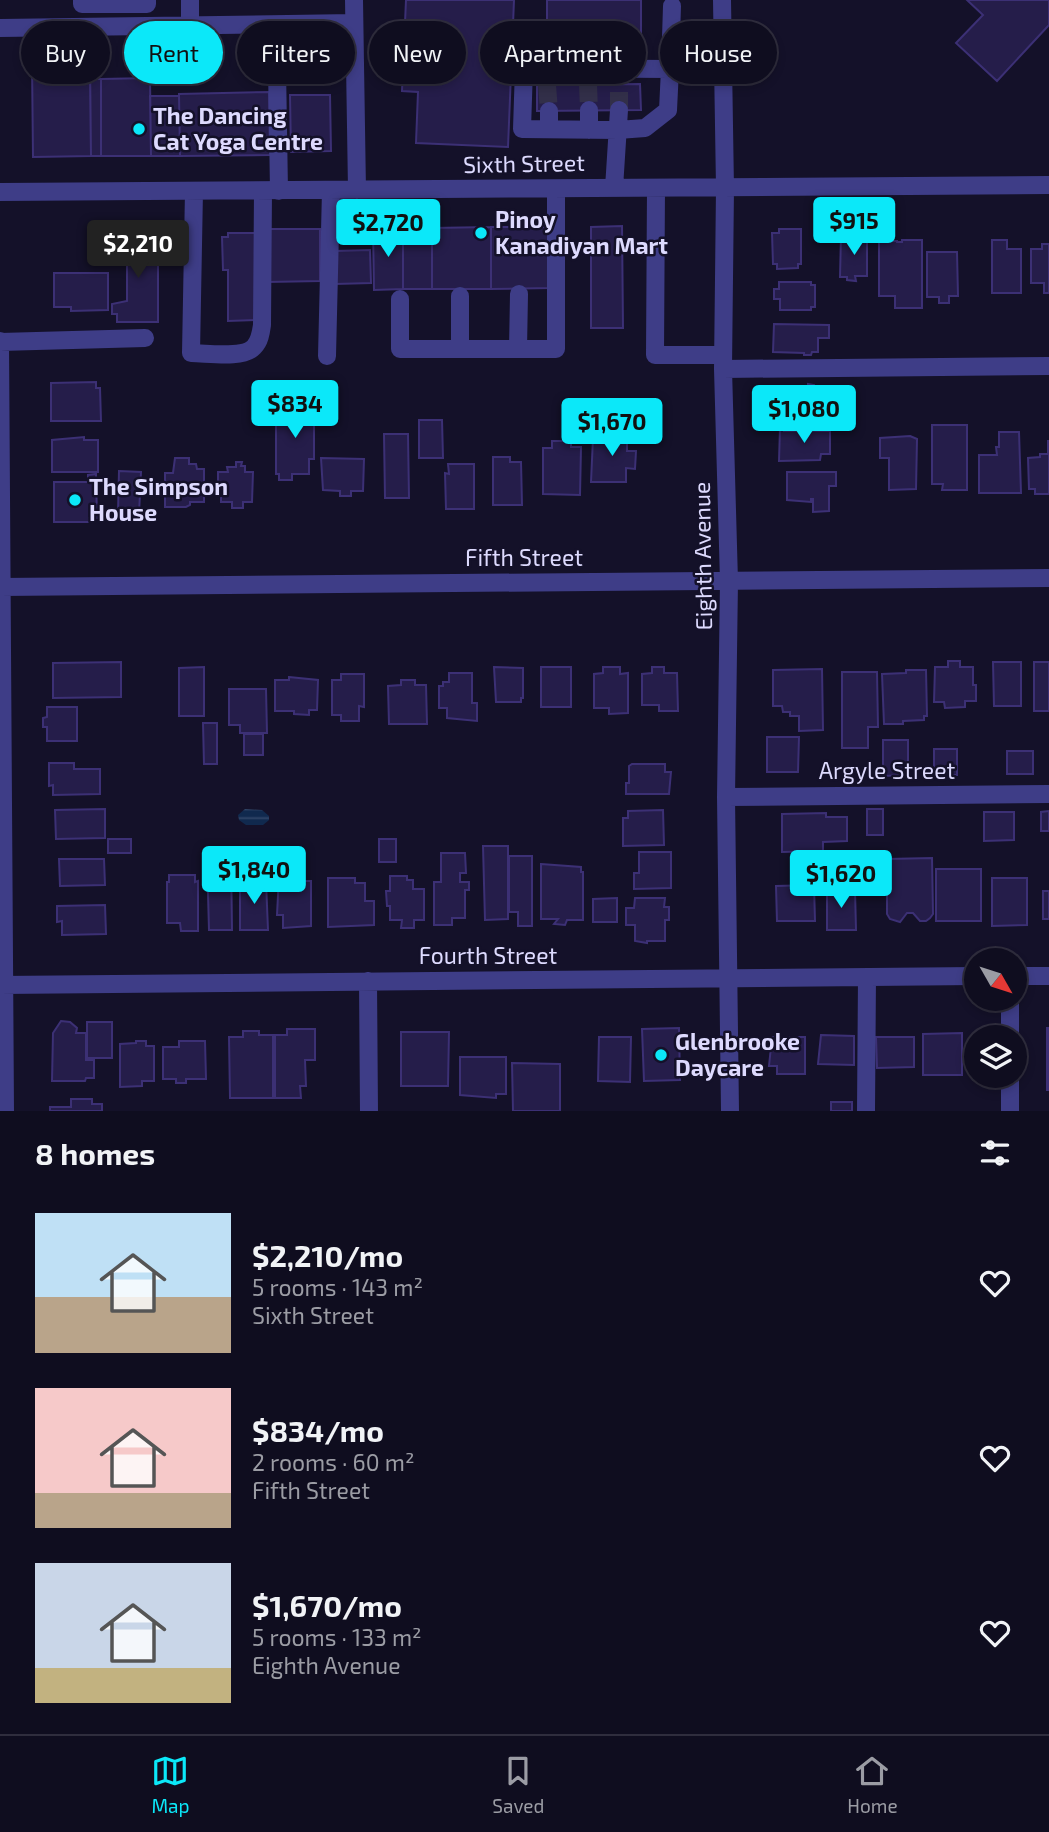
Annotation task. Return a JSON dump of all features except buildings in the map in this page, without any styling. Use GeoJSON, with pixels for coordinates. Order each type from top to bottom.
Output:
{"type":"FeatureCollection","features":[{"type":"Feature","properties":{"kind":"street"},"geometry":{"type":"LineString","coordinates":[[82,0],[82,4],[147,4],[147,0]]}},
{"type":"Feature","properties":{"kind":"street"},"geometry":{"type":"LineString","coordinates":[[190,0],[190,21]]}},
{"type":"Feature","properties":{"kind":"street"},"geometry":{"type":"LineString","coordinates":[[354,0],[354,21]]}},
{"type":"Feature","properties":{"kind":"street","name":"Eighth Avenue"},"geometry":{"type":"LineString","coordinates":[[722,0],[722,21]]}},
{"type":"Feature","properties":{"kind":"street"},"geometry":{"type":"LineString","coordinates":[[672,6],[672,21]]}},
{"type":"Feature","properties":{"kind":"street"},"geometry":{"type":"LineString","coordinates":[[0,27],[124,26]]}},
{"type":"Feature","properties":{"kind":"street"},"geometry":{"type":"LineString","coordinates":[[355,66],[357,190]]}},
{"type":"Feature","properties":{"kind":"street"},"geometry":{"type":"LineString","coordinates":[[660,70],[588,77],[548,76],[524,68],[522,129],[645,128],[668,110],[669,84]]}},
{"type":"Feature","properties":{"kind":"street"},"geometry":{"type":"LineString","coordinates":[[194,191],[191,353],[244,354],[254,347],[260,338],[262,324],[276,84]]}},
{"type":"Feature","properties":{"kind":"street","name":"Eighth Avenue"},"geometry":{"type":"LineString","coordinates":[[723,84],[723,362],[729,581],[726,797],[730,1111]]}},
{"type":"Feature","properties":{"kind":"street"},"geometry":{"type":"LineString","coordinates":[[589,110],[589,130]]}},
{"type":"Feature","properties":{"kind":"street"},"geometry":{"type":"LineString","coordinates":[[614,188],[619,110]]}},
{"type":"Feature","properties":{"kind":"street"},"geometry":{"type":"LineString","coordinates":[[549,111],[549,129]]}},
{"type":"Feature","properties":{"kind":"street","name":"Sixth Street"},"geometry":{"type":"LineString","coordinates":[[0,192],[1049,184]]}},
{"type":"Feature","properties":{"kind":"street"},"geometry":{"type":"LineString","coordinates":[[656,188],[654,355],[723,362],[1049,366]]}},
{"type":"Feature","properties":{"kind":"street"},"geometry":{"type":"LineString","coordinates":[[400,299],[400,349],[556,349],[556,189]]}},
{"type":"Feature","properties":{"kind":"street"},"geometry":{"type":"LineString","coordinates":[[327,356],[331,190]]}},
{"type":"Feature","properties":{"kind":"street"},"geometry":{"type":"LineString","coordinates":[[518,349],[519,294]]}},
{"type":"Feature","properties":{"kind":"street"},"geometry":{"type":"LineString","coordinates":[[460,296],[460,349]]}},
{"type":"Feature","properties":{"kind":"street"},"geometry":{"type":"LineString","coordinates":[[5,1111],[2,985],[0,342],[145,338]]}},
{"type":"Feature","properties":{"kind":"street","name":"Fifth Street"},"geometry":{"type":"LineString","coordinates":[[0,587],[1049,578]]}},
{"type":"Feature","properties":{"kind":"street","name":"Argyle Street"},"geometry":{"type":"LineString","coordinates":[[726,797],[1049,794]]}},
{"type":"Feature","properties":{"kind":"street","name":"Fourth Street"},"geometry":{"type":"LineString","coordinates":[[2,985],[964,976]]}},
{"type":"Feature","properties":{"kind":"street"},"geometry":{"type":"LineString","coordinates":[[1027,976],[1049,976]]}},
{"type":"Feature","properties":{"kind":"street"},"geometry":{"type":"LineString","coordinates":[[866,1111],[867,977]]}},
{"type":"Feature","properties":{"kind":"street"},"geometry":{"type":"LineString","coordinates":[[368,981],[369,1111]]}},
{"type":"Feature","properties":{"kind":"street"},"geometry":{"type":"LineString","coordinates":[[1010,1088],[1010,1111]]}},
{"type":"Feature","properties":{"kind":"water"},"geometry":{"type":"Polygon","coordinates":[[[245,809],[262,810],[269,816],[269,820],[263,825],[246,825],[239,820],[238,815],[245,809]]]}},
{"type":"Feature","properties":{"kind":"tunnel"},"geometry":{"type":"LineString","coordinates":[[588,84],[589,110]]}},
{"type":"Feature","properties":{"kind":"tunnel"},"geometry":{"type":"LineString","coordinates":[[619,84],[619,110]]}},
{"type":"Feature","properties":{"kind":"tunnel"},"geometry":{"type":"LineString","coordinates":[[547,85],[549,111]]}},
{"type":"Feature","properties":{"kind":"place","name":"The Dancing Cat Yoga Centre"},"geometry":{"type":"Point","coordinates":[139,129]}},
{"type":"Feature","properties":{"kind":"place","name":"Pinoy Kanadiyan Mart"},"geometry":{"type":"Point","coordinates":[481,233]}},
{"type":"Feature","properties":{"kind":"place","name":"The Simpson House"},"geometry":{"type":"Point","coordinates":[75,500]}},
{"type":"Feature","properties":{"kind":"place","name":"Glenbrooke Daycare"},"geometry":{"type":"Point","coordinates":[661,1055]}}]}
